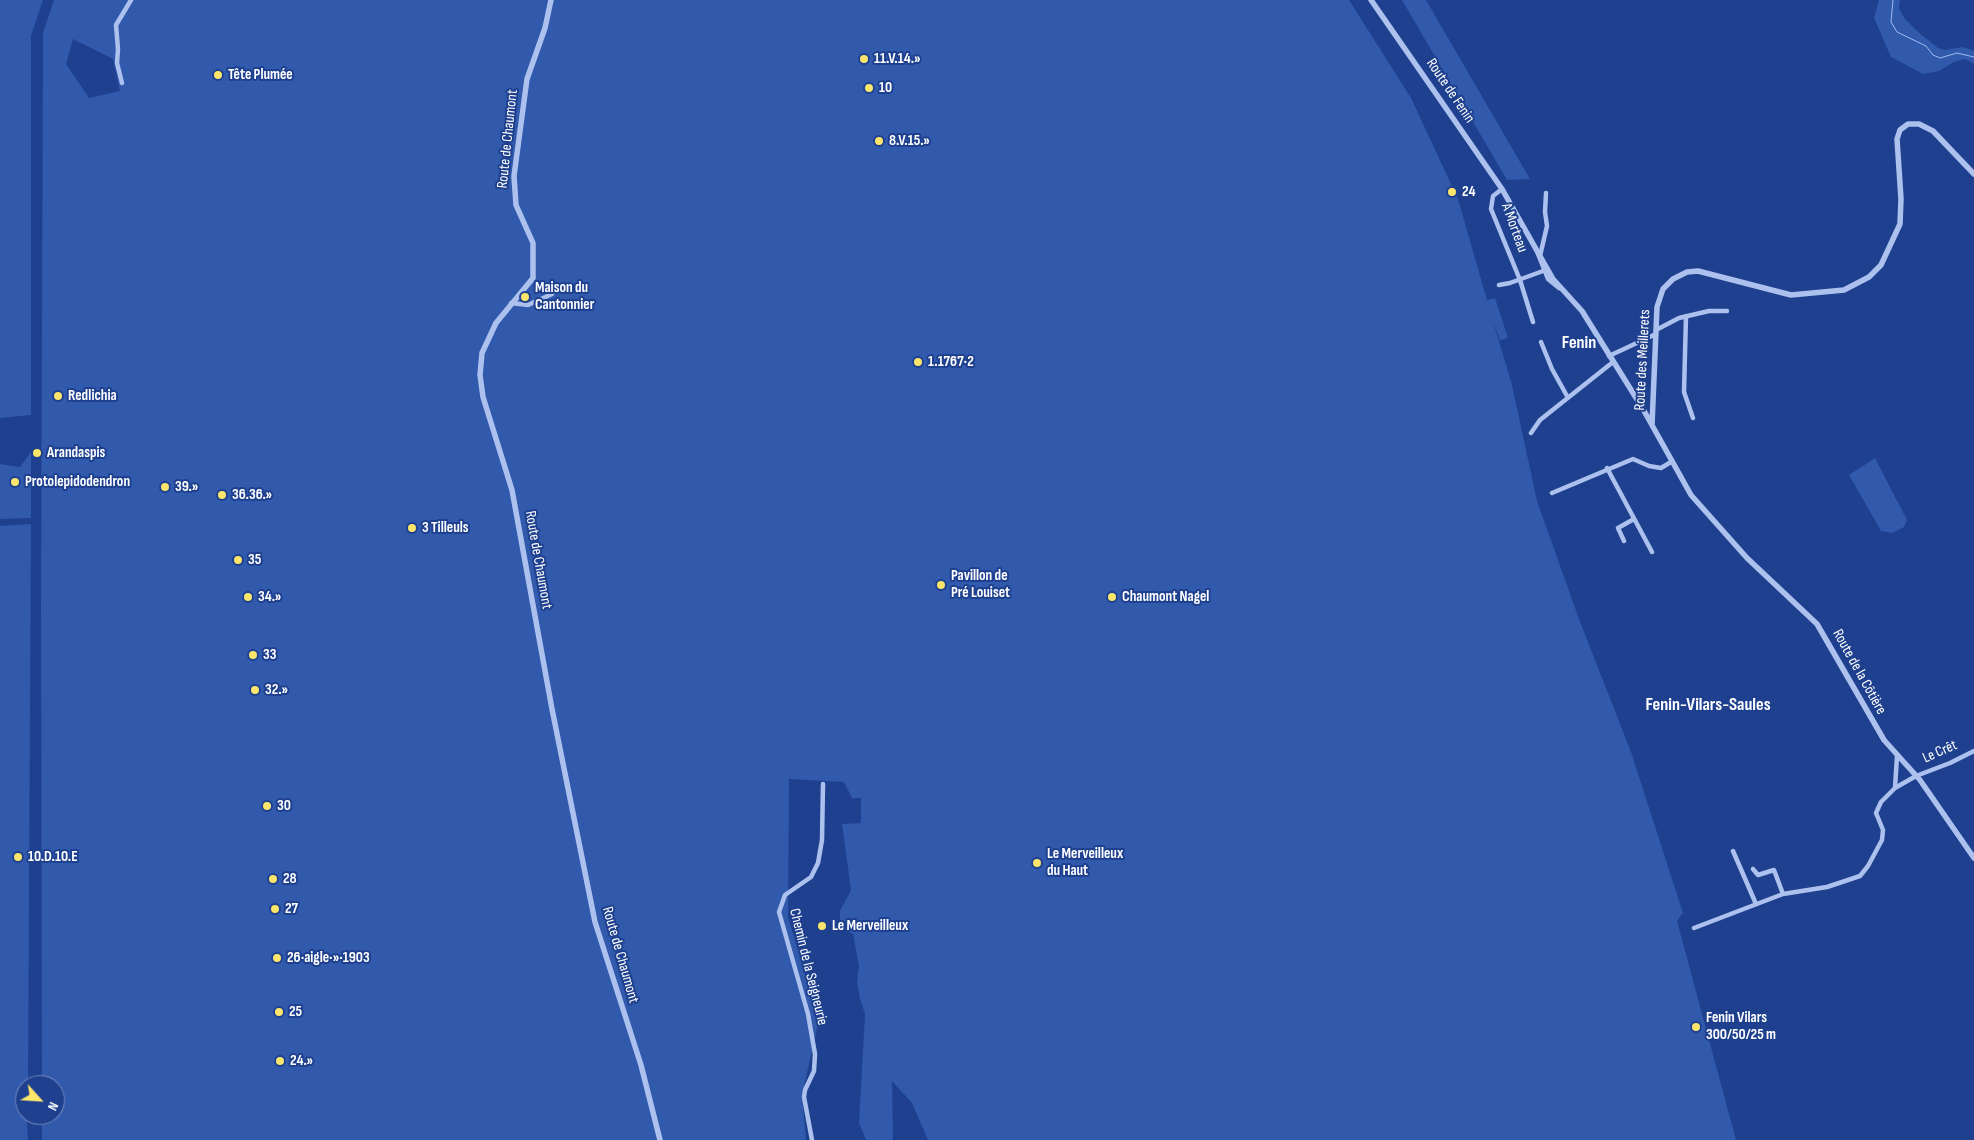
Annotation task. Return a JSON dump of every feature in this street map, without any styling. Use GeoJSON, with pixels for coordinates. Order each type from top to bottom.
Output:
{"type":"FeatureCollection","features":[{"type":"Feature","properties":{"kind":"street"},"geometry":{"type":"LineString","coordinates":[[122,83],[117,63],[116,25],[131,0]]}},
{"type":"Feature","properties":{"kind":"street","name":"Route de Chaumont"},"geometry":{"type":"LineString","coordinates":[[551,0],[545,28],[526,79],[514,176],[516,204],[533,242],[534,271],[532,282],[511,303],[496,323],[482,353],[480,375],[483,397],[512,490],[554,719],[595,922],[641,1065],[660,1140]]}},
{"type":"Feature","properties":{"kind":"street","name":"Route de Fenin"},"geometry":{"type":"LineString","coordinates":[[1371,0],[1502,189],[1551,276],[1582,311],[1611,359]]}},
{"type":"Feature","properties":{"kind":"street","name":"Route des Meillerets"},"geometry":{"type":"LineString","coordinates":[[1652,425],[1658,299],[1664,288],[1673,279],[1687,272],[1713,274],[1791,295],[1844,290],[1869,278],[1881,265],[1900,224],[1901,199],[1897,139],[1900,130],[1908,124],[1919,124],[1933,131],[1974,174]]}},
{"type":"Feature","properties":{"kind":"street","name":"A Morteau"},"geometry":{"type":"LineString","coordinates":[[1502,189],[1493,196],[1491,209],[1520,280],[1533,322]]}},
{"type":"Feature","properties":{"kind":"street"},"geometry":{"type":"LineString","coordinates":[[1540,256],[1547,226],[1545,212],[1546,193]]}},
{"type":"Feature","properties":{"kind":"street"},"geometry":{"type":"LineString","coordinates":[[1536,248],[1535,252],[1543,271],[1551,282],[1562,288]]}},
{"type":"Feature","properties":{"kind":"street"},"geometry":{"type":"LineString","coordinates":[[1499,284],[1520,280],[1543,271]]}},
{"type":"Feature","properties":{"kind":"street"},"geometry":{"type":"LineString","coordinates":[[511,303],[528,305],[552,294]]}},
{"type":"Feature","properties":{"kind":"street"},"geometry":{"type":"LineString","coordinates":[[1531,433],[1540,420],[1611,359],[1656,332],[1667,323],[1708,311],[1726,311]]}},
{"type":"Feature","properties":{"kind":"street"},"geometry":{"type":"LineString","coordinates":[[1686,316],[1684,392],[1693,418]]}},
{"type":"Feature","properties":{"kind":"street"},"geometry":{"type":"LineString","coordinates":[[1541,342],[1552,370],[1567,396]]}},
{"type":"Feature","properties":{"kind":"street","name":"Route de la Côtière"},"geometry":{"type":"LineString","coordinates":[[1611,359],[1643,409],[1691,495],[1747,558],[1817,624],[1834,651],[1866,712],[1897,756],[1916,776],[1974,858]]}},
{"type":"Feature","properties":{"kind":"street"},"geometry":{"type":"LineString","coordinates":[[1643,409],[1652,407]]}},
{"type":"Feature","properties":{"kind":"street"},"geometry":{"type":"LineString","coordinates":[[1552,492],[1633,459],[1649,466],[1661,468],[1671,462]]}},
{"type":"Feature","properties":{"kind":"street"},"geometry":{"type":"LineString","coordinates":[[1607,468],[1652,552]]}},
{"type":"Feature","properties":{"kind":"street"},"geometry":{"type":"LineString","coordinates":[[1624,541],[1618,528],[1634,519]]}},
{"type":"Feature","properties":{"kind":"street","name":"Le Crêt"},"geometry":{"type":"LineString","coordinates":[[1694,928],[1783,894],[1828,887],[1854,879],[1864,872],[1882,840],[1883,830],[1878,818],[1878,807],[1895,788],[1916,776],[1950,763],[1974,751]]}},
{"type":"Feature","properties":{"kind":"street"},"geometry":{"type":"LineString","coordinates":[[1895,788],[1897,756]]}},
{"type":"Feature","properties":{"kind":"street","name":"Chemin de la Seigneurie"},"geometry":{"type":"LineString","coordinates":[[812,1140],[804,1097],[814,1071],[815,1054],[808,1014],[779,912],[785,895],[811,877],[818,863],[822,840],[823,784]]}},
{"type":"Feature","properties":{"kind":"street"},"geometry":{"type":"LineString","coordinates":[[1734,851],[1756,904]]}},
{"type":"Feature","properties":{"kind":"street"},"geometry":{"type":"LineString","coordinates":[[1753,869],[1758,875],[1774,870],[1783,894]]}},
{"type":"Feature","properties":{"kind":"shaded area"},"geometry":{"type":"Polygon","coordinates":[[[0,0],[43,0],[31,36],[31,415],[0,418],[0,0]]]}},
{"type":"Feature","properties":{"kind":"shaded area"},"geometry":{"type":"Polygon","coordinates":[[[54,0],[1349,0],[1411,98],[1458,199],[1487,300],[1495,298],[1508,338],[1500,340],[1493,321],[1512,385],[1537,501],[1579,619],[1631,752],[1683,913],[1677,921],[1736,1140],[928,1140],[912,1103],[892,1081],[893,1140],[866,1140],[859,1123],[865,1014],[857,982],[859,966],[853,934],[842,929],[840,918],[840,911],[851,890],[842,824],[861,823],[861,798],[852,798],[844,782],[789,779],[788,917],[819,1020],[802,1095],[806,1140],[42,1140],[42,1125],[65,1125],[65,1075],[42,1075],[43,33],[54,0]],[[73,39],[66,64],[89,98],[120,91],[113,59],[73,39]]]}},
{"type":"Feature","properties":{"kind":"shaded area"},"geometry":{"type":"Polygon","coordinates":[[[1402,0],[1426,0],[1530,179],[1507,180],[1402,0]]]}},
{"type":"Feature","properties":{"kind":"shaded area"},"geometry":{"type":"Polygon","coordinates":[[[1879,0],[1900,0],[1899,9],[1905,19],[1918,32],[1938,48],[1945,50],[1963,47],[1974,51],[1974,64],[1965,59],[1954,62],[1939,71],[1923,74],[1891,57],[1874,18],[1879,0]]]}},
{"type":"Feature","properties":{"kind":"shaded area"},"geometry":{"type":"Polygon","coordinates":[[[31,452],[31,518],[0,519],[0,464],[20,467],[31,452]]]}},
{"type":"Feature","properties":{"kind":"shaded area"},"geometry":{"type":"Polygon","coordinates":[[[1875,458],[1907,520],[1904,527],[1892,533],[1881,531],[1849,475],[1875,458]]]}},
{"type":"Feature","properties":{"kind":"shaded area"},"geometry":{"type":"Polygon","coordinates":[[[31,524],[28,1075],[15,1075],[15,1125],[27,1125],[28,1140],[0,1140],[0,526],[31,524]]]}},
{"type":"Feature","properties":{"kind":"waterway"},"geometry":{"type":"LineString","coordinates":[[1893,0],[1891,22],[1897,32],[1926,46],[1933,55],[1940,58],[1957,53],[1974,57]]}},
{"type":"Feature","properties":{"kind":"place","name":"11.V.14.»"},"geometry":{"type":"Point","coordinates":[864,59]}},
{"type":"Feature","properties":{"kind":"place","name":"Tête Plumée"},"geometry":{"type":"Point","coordinates":[218,75]}},
{"type":"Feature","properties":{"kind":"place","name":"10"},"geometry":{"type":"Point","coordinates":[869,88]}},
{"type":"Feature","properties":{"kind":"place","name":"8.V.15.»"},"geometry":{"type":"Point","coordinates":[879,141]}},
{"type":"Feature","properties":{"kind":"place","name":"24"},"geometry":{"type":"Point","coordinates":[1452,192]}},
{"type":"Feature","properties":{"kind":"place","name":"Maison du Cantonnier"},"geometry":{"type":"Point","coordinates":[525,297]}},
{"type":"Feature","properties":{"kind":"place","name":"1.1767·2"},"geometry":{"type":"Point","coordinates":[918,362]}},
{"type":"Feature","properties":{"kind":"place","name":"Redlichia"},"geometry":{"type":"Point","coordinates":[58,396]}},
{"type":"Feature","properties":{"kind":"place","name":"Arandaspis"},"geometry":{"type":"Point","coordinates":[37,453]}},
{"type":"Feature","properties":{"kind":"place","name":"Protolepidodendron"},"geometry":{"type":"Point","coordinates":[15,482]}},
{"type":"Feature","properties":{"kind":"place","name":"39.»"},"geometry":{"type":"Point","coordinates":[165,487]}},
{"type":"Feature","properties":{"kind":"place","name":"36.36.»"},"geometry":{"type":"Point","coordinates":[222,495]}},
{"type":"Feature","properties":{"kind":"place","name":"3 Tilleuls"},"geometry":{"type":"Point","coordinates":[412,528]}},
{"type":"Feature","properties":{"kind":"place","name":"35"},"geometry":{"type":"Point","coordinates":[238,560]}},
{"type":"Feature","properties":{"kind":"place","name":"Pavillon de Pré Louiset"},"geometry":{"type":"Point","coordinates":[941,585]}},
{"type":"Feature","properties":{"kind":"place","name":"34.»"},"geometry":{"type":"Point","coordinates":[248,597]}},
{"type":"Feature","properties":{"kind":"place","name":"Chaumont Nagel"},"geometry":{"type":"Point","coordinates":[1112,597]}},
{"type":"Feature","properties":{"kind":"place","name":"33"},"geometry":{"type":"Point","coordinates":[253,655]}},
{"type":"Feature","properties":{"kind":"place","name":"32.»"},"geometry":{"type":"Point","coordinates":[255,690]}},
{"type":"Feature","properties":{"kind":"place","name":"30"},"geometry":{"type":"Point","coordinates":[267,806]}},
{"type":"Feature","properties":{"kind":"place","name":"10.D.10.E"},"geometry":{"type":"Point","coordinates":[18,857]}},
{"type":"Feature","properties":{"kind":"place","name":"Le Merveilleux du Haut"},"geometry":{"type":"Point","coordinates":[1037,863]}},
{"type":"Feature","properties":{"kind":"place","name":"28"},"geometry":{"type":"Point","coordinates":[273,879]}},
{"type":"Feature","properties":{"kind":"place","name":"27"},"geometry":{"type":"Point","coordinates":[275,909]}},
{"type":"Feature","properties":{"kind":"place","name":"Le Merveilleux"},"geometry":{"type":"Point","coordinates":[822,926]}},
{"type":"Feature","properties":{"kind":"place","name":"26·aigle·»·1903"},"geometry":{"type":"Point","coordinates":[277,958]}},
{"type":"Feature","properties":{"kind":"place","name":"25"},"geometry":{"type":"Point","coordinates":[279,1012]}},
{"type":"Feature","properties":{"kind":"place","name":"Fenin Vilars 300/50/25 m"},"geometry":{"type":"Point","coordinates":[1696,1027]}},
{"type":"Feature","properties":{"kind":"place","name":"24.»"},"geometry":{"type":"Point","coordinates":[280,1061]}},
{"type":"Feature","properties":{"kind":"district","name":"Fenin"},"geometry":{"type":"Point","coordinates":[1579,343]}},
{"type":"Feature","properties":{"kind":"district","name":"Fenin-Vilars-Saules"},"geometry":{"type":"Point","coordinates":[1708,705]}}]}
